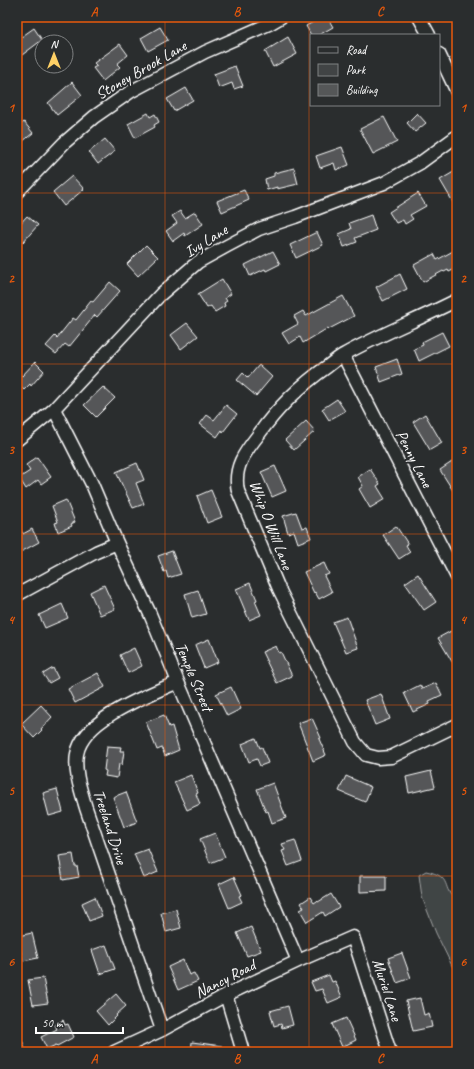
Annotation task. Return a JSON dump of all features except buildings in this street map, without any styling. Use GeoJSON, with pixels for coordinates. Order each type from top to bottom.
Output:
{"type":"FeatureCollection","features":[{"type":"Feature","properties":{"kind":"street","name":"Stoney Brook Lane"},"geometry":{"type":"LineString","coordinates":[[17,192],[64,142],[94,117],[130,92],[261,22],[281,17]]}},
{"type":"Feature","properties":{"kind":"street"},"geometry":{"type":"LineString","coordinates":[[419,17],[429,34]]}},
{"type":"Feature","properties":{"kind":"street"},"geometry":{"type":"LineString","coordinates":[[440,56],[457,92]]}},
{"type":"Feature","properties":{"kind":"street","name":"Ivy Lane"},"geometry":{"type":"LineString","coordinates":[[17,440],[54,409],[161,294],[198,262],[259,229],[296,217],[384,183],[420,163],[457,136]]}},
{"type":"Feature","properties":{"kind":"street","name":"Whip O Will Lane"},"geometry":{"type":"LineString","coordinates":[[457,300],[343,355],[311,378],[272,415],[248,447],[240,463],[236,476],[238,491],[279,589],[355,742],[361,750],[373,757],[391,757],[457,725]]}},
{"type":"Feature","properties":{"kind":"street","name":"Penny Lane"},"geometry":{"type":"LineString","coordinates":[[343,355],[457,577]]}},
{"type":"Feature","properties":{"kind":"street","name":"Temple Street"},"geometry":{"type":"LineString","coordinates":[[54,409],[92,484],[117,543],[150,614],[298,961]]}},
{"type":"Feature","properties":{"kind":"street"},"geometry":{"type":"LineString","coordinates":[[17,595],[96,552],[117,543]]}},
{"type":"Feature","properties":{"kind":"street","name":"Treeland Drive"},"geometry":{"type":"LineString","coordinates":[[162,1030],[86,808],[77,778],[76,760],[82,741],[91,729],[130,704],[178,682]]}},
{"type":"Feature","properties":{"kind":"street","name":"Nancy Road"},"geometry":{"type":"LineString","coordinates":[[114,1052],[162,1030],[226,995],[298,961],[353,938]]}},
{"type":"Feature","properties":{"kind":"street","name":"Muriel Lane"},"geometry":{"type":"LineString","coordinates":[[353,938],[390,1052]]}},
{"type":"Feature","properties":{"kind":"street"},"geometry":{"type":"LineString","coordinates":[[226,995],[243,1052]]}},
{"type":"Feature","properties":{"kind":"street"},"geometry":{"type":"LineString","coordinates":[[17,1046],[18,1052]]}},
{"type":"Feature","properties":{"kind":"green space"},"geometry":{"type":"Polygon","coordinates":[[[426,871],[440,876],[446,883],[449,892],[457,901],[457,976],[436,933],[422,897],[419,875],[426,871]]]}}]}
